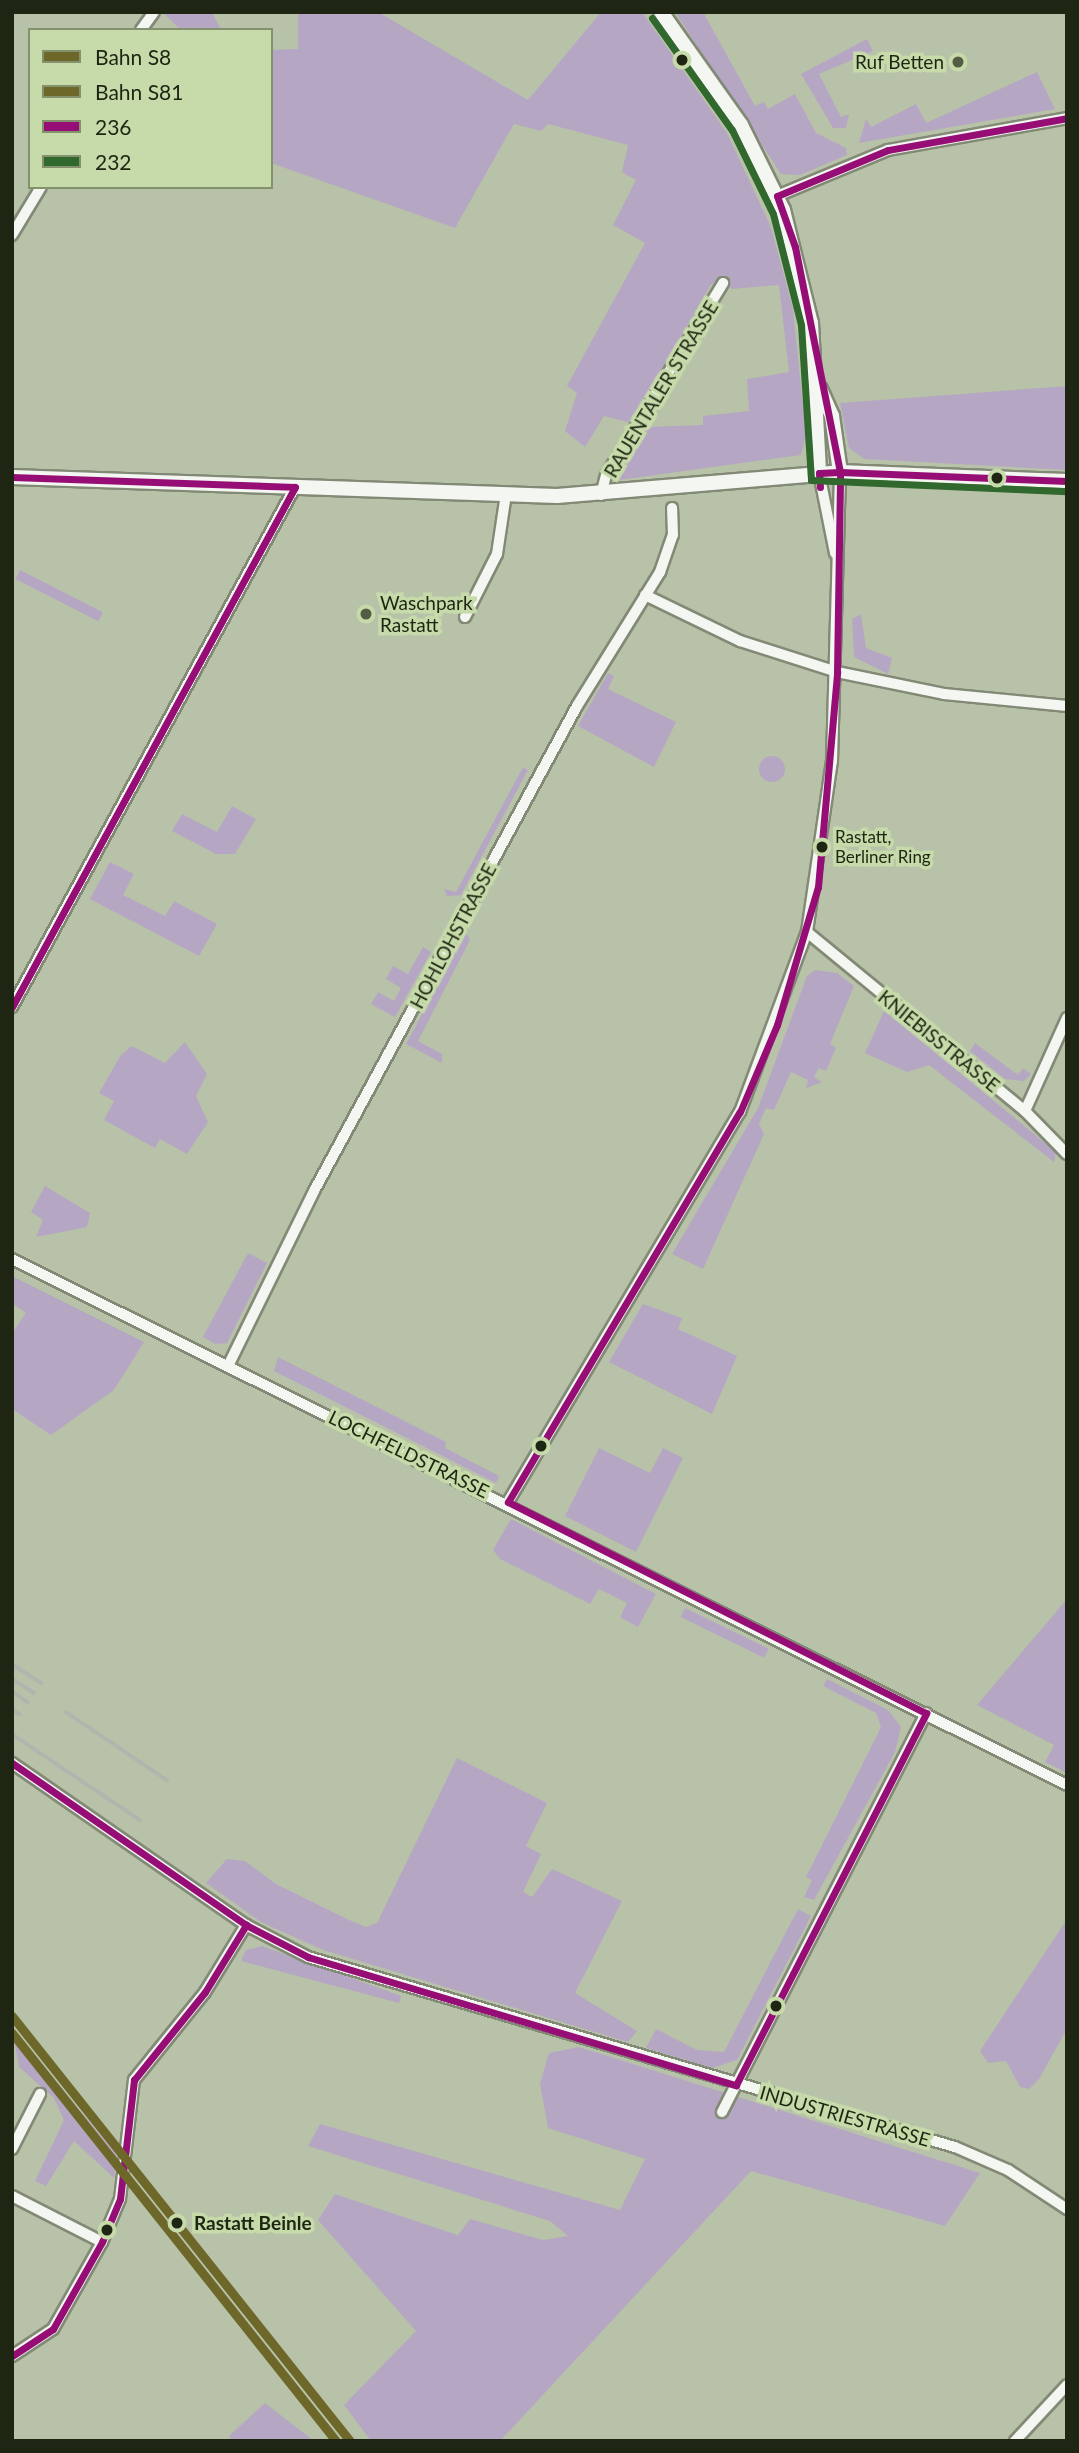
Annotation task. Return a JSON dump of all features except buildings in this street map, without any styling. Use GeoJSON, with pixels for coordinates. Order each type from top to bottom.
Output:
{"type":"FeatureCollection","features":[{"type":"Feature","properties":{"kind":"street"},"geometry":{"type":"LineString","coordinates":[[142,28],[154,12]]}},
{"type":"Feature","properties":{"kind":"street"},"geometry":{"type":"LineString","coordinates":[[661,12],[741,125],[777,196],[803,283],[818,384],[819,473],[837,559]]}},
{"type":"Feature","properties":{"kind":"street"},"geometry":{"type":"LineString","coordinates":[[777,196],[888,150],[1067,118]]}},
{"type":"Feature","properties":{"kind":"street"},"geometry":{"type":"LineString","coordinates":[[12,235],[40,189]]}},
{"type":"Feature","properties":{"kind":"street","name":"RAUENTALER STRASSE"},"geometry":{"type":"LineString","coordinates":[[601,495],[606,475],[723,283]]}},
{"type":"Feature","properties":{"kind":"street"},"geometry":{"type":"LineString","coordinates":[[508,1502],[740,1112],[807,932],[825,842],[837,672],[840,472],[832,416],[818,384]]}},
{"type":"Feature","properties":{"kind":"street","name":"RAUENTALER STRASSE"},"geometry":{"type":"LineString","coordinates":[[12,477],[601,495],[840,472],[1067,481]]}},
{"type":"Feature","properties":{"kind":"street"},"geometry":{"type":"LineString","coordinates":[[12,1007],[295,486]]}},
{"type":"Feature","properties":{"kind":"street"},"geometry":{"type":"LineString","coordinates":[[466,617],[496,554],[506,494]]}},
{"type":"Feature","properties":{"kind":"street","name":"HOHLOHSTRASSE"},"geometry":{"type":"LineString","coordinates":[[228,1366],[466,912],[671,550],[672,508]]}},
{"type":"Feature","properties":{"kind":"street"},"geometry":{"type":"LineString","coordinates":[[645,595],[740,641],[837,672],[944,694],[1067,706]]}},
{"type":"Feature","properties":{"kind":"street","name":"KNIEBISSTRASSE"},"geometry":{"type":"LineString","coordinates":[[807,932],[1025,1111],[1067,1154]]}},
{"type":"Feature","properties":{"kind":"street"},"geometry":{"type":"LineString","coordinates":[[1025,1111],[1067,1018]]}},
{"type":"Feature","properties":{"kind":"street","name":"LOCHFELDSTRASSE"},"geometry":{"type":"LineString","coordinates":[[12,1259],[508,1502],[1067,1785]]}},
{"type":"Feature","properties":{"kind":"street"},"geometry":{"type":"LineString","coordinates":[[722,2112],[926,1713]]}},
{"type":"Feature","properties":{"kind":"street","name":"INDUSTRIESTRASSE"},"geometry":{"type":"LineString","coordinates":[[12,1763],[246,1925],[332,1966],[974,2154],[1067,2209]]}},
{"type":"Feature","properties":{"kind":"street"},"geometry":{"type":"LineString","coordinates":[[12,2356],[53,2329],[102,2242],[120,2199],[134,2080],[205,1992],[246,1925]]}},
{"type":"Feature","properties":{"kind":"street"},"geometry":{"type":"LineString","coordinates":[[12,2149],[40,2094]]}},
{"type":"Feature","properties":{"kind":"street"},"geometry":{"type":"LineString","coordinates":[[12,2196],[102,2242]]}},
{"type":"Feature","properties":{"kind":"street"},"geometry":{"type":"LineString","coordinates":[[1015,2441],[1067,2385]]}},
{"type":"Feature","properties":{"kind":"shaded area"},"geometry":{"type":"Polygon","coordinates":[[[162,12],[212,12],[220,28],[179,28],[162,12]]]}},
{"type":"Feature","properties":{"kind":"shaded area"},"geometry":{"type":"Polygon","coordinates":[[[298,12],[378,12],[528,100],[601,12],[642,12],[727,133],[771,227],[793,309],[806,435],[801,455],[619,480],[646,427],[703,425],[703,416],[749,411],[747,379],[789,372],[779,285],[732,289],[721,277],[710,286],[631,423],[604,416],[585,447],[565,431],[577,393],[567,386],[645,243],[613,225],[636,180],[622,172],[628,145],[548,124],[541,131],[514,124],[455,228],[273,164],[273,50],[298,49],[298,12]]]}},
{"type":"Feature","properties":{"kind":"shaded area"},"geometry":{"type":"Polygon","coordinates":[[[675,12],[703,12],[755,106],[764,102],[768,109],[795,94],[816,133],[846,148],[847,155],[800,175],[781,174],[675,12]]]}},
{"type":"Feature","properties":{"kind":"shaded area"},"geometry":{"type":"Polygon","coordinates":[[[867,39],[873,51],[819,74],[841,117],[849,114],[846,128],[833,128],[801,74],[867,39]]]}},
{"type":"Feature","properties":{"kind":"shaded area"},"geometry":{"type":"Polygon","coordinates":[[[1037,72],[1055,109],[859,143],[866,119],[871,127],[916,104],[926,123],[1037,72]]]}},
{"type":"Feature","properties":{"kind":"shaded area"},"geometry":{"type":"Polygon","coordinates":[[[1067,386],[1067,470],[864,459],[849,448],[840,403],[1067,386]]]}},
{"type":"Feature","properties":{"kind":"shaded area"},"geometry":{"type":"Polygon","coordinates":[[[20,570],[103,612],[98,621],[15,579],[20,570]]]}},
{"type":"Feature","properties":{"kind":"shaded area"},"geometry":{"type":"Polygon","coordinates":[[[861,614],[866,648],[892,658],[888,674],[854,657],[852,619],[861,614]]]}},
{"type":"Feature","properties":{"kind":"shaded area"},"geometry":{"type":"Polygon","coordinates":[[[608,673],[614,676],[608,689],[676,722],[654,767],[578,726],[608,673]]]}},
{"type":"Feature","properties":{"kind":"shaded area"},"geometry":{"type":"Polygon","coordinates":[[[772,756],[781,760],[785,769],[781,778],[772,782],[763,778],[759,769],[763,760],[772,756]]]}},
{"type":"Feature","properties":{"kind":"shaded area"},"geometry":{"type":"Polygon","coordinates":[[[523,767],[528,770],[461,895],[447,896],[444,889],[456,892],[523,767]]]}},
{"type":"Feature","properties":{"kind":"shaded area"},"geometry":{"type":"Polygon","coordinates":[[[232,806],[256,819],[235,854],[216,854],[172,831],[182,814],[217,832],[232,806]]]}},
{"type":"Feature","properties":{"kind":"shaded area"},"geometry":{"type":"Polygon","coordinates":[[[110,862],[134,874],[123,895],[165,916],[174,901],[217,924],[199,956],[90,899],[110,862]]]}},
{"type":"Feature","properties":{"kind":"shaded area"},"geometry":{"type":"Polygon","coordinates":[[[466,932],[470,940],[418,1041],[442,1054],[442,1063],[406,1044],[466,932]]]}},
{"type":"Feature","properties":{"kind":"shaded area"},"geometry":{"type":"Polygon","coordinates":[[[423,947],[431,952],[395,1017],[371,1004],[378,992],[394,1001],[401,988],[386,979],[393,966],[408,974],[423,947]]]}},
{"type":"Feature","properties":{"kind":"shaded area"},"geometry":{"type":"Polygon","coordinates":[[[815,970],[837,973],[854,986],[830,1044],[836,1048],[826,1071],[819,1068],[814,1077],[822,1082],[806,1088],[808,1080],[791,1072],[774,1110],[766,1108],[759,1124],[764,1134],[703,1269],[672,1254],[758,1108],[807,976],[815,970]]]}},
{"type":"Feature","properties":{"kind":"shaded area"},"geometry":{"type":"Polygon","coordinates":[[[884,1011],[1056,1152],[1054,1162],[929,1065],[907,1072],[865,1053],[884,1011]]]}},
{"type":"Feature","properties":{"kind":"shaded area"},"geometry":{"type":"Polygon","coordinates":[[[185,1042],[207,1074],[196,1096],[208,1122],[187,1154],[160,1139],[155,1148],[104,1120],[114,1101],[99,1093],[121,1055],[132,1046],[165,1063],[185,1042]]]}},
{"type":"Feature","properties":{"kind":"shaded area"},"geometry":{"type":"Polygon","coordinates":[[[975,1043],[1018,1075],[1023,1068],[1031,1074],[1024,1081],[1005,1079],[970,1051],[975,1043]]]}},
{"type":"Feature","properties":{"kind":"shaded area"},"geometry":{"type":"Polygon","coordinates":[[[45,1186],[90,1213],[87,1227],[36,1237],[43,1220],[31,1212],[45,1186]]]}},
{"type":"Feature","properties":{"kind":"shaded area"},"geometry":{"type":"Polygon","coordinates":[[[248,1253],[267,1263],[227,1343],[215,1344],[203,1337],[248,1253]]]}},
{"type":"Feature","properties":{"kind":"shaded area"},"geometry":{"type":"Polygon","coordinates":[[[12,1276],[144,1342],[114,1390],[51,1435],[12,1409],[12,1333],[26,1313],[12,1303],[12,1276]]]}},
{"type":"Feature","properties":{"kind":"shaded area"},"geometry":{"type":"Polygon","coordinates":[[[643,1304],[682,1318],[678,1329],[737,1356],[712,1414],[609,1362],[643,1304]]]}},
{"type":"Feature","properties":{"kind":"shaded area"},"geometry":{"type":"Polygon","coordinates":[[[278,1357],[446,1442],[445,1448],[499,1476],[496,1483],[274,1371],[278,1357]]]}},
{"type":"Feature","properties":{"kind":"shaded area"},"geometry":{"type":"Polygon","coordinates":[[[599,1448],[650,1473],[663,1448],[683,1458],[636,1552],[565,1516],[599,1448]]]}},
{"type":"Feature","properties":{"kind":"shaded area"},"geometry":{"type":"Polygon","coordinates":[[[511,1519],[656,1594],[638,1627],[620,1617],[627,1603],[599,1589],[590,1604],[500,1559],[493,1550],[511,1519]]]}},
{"type":"Feature","properties":{"kind":"shaded area"},"geometry":{"type":"Polygon","coordinates":[[[1067,1599],[1067,1773],[1045,1762],[1054,1745],[977,1705],[1067,1599]]]}},
{"type":"Feature","properties":{"kind":"shaded area"},"geometry":{"type":"Polygon","coordinates":[[[685,1608],[769,1649],[764,1658],[681,1617],[685,1608]]]}},
{"type":"Feature","properties":{"kind":"shaded area"},"geometry":{"type":"Polygon","coordinates":[[[827,1679],[888,1710],[901,1727],[895,1752],[814,1900],[804,1897],[812,1880],[806,1877],[881,1727],[876,1713],[823,1686],[827,1679]]]}},
{"type":"Feature","properties":{"kind":"shaded area"},"geometry":{"type":"Polygon","coordinates":[[[457,1758],[547,1803],[526,1846],[541,1854],[523,1892],[532,1897],[552,1869],[622,1901],[575,1993],[637,2031],[628,2042],[323,1950],[261,1922],[206,1883],[227,1859],[245,1861],[276,1884],[349,1920],[366,1927],[377,1923],[457,1758]]]}},
{"type":"Feature","properties":{"kind":"shaded area"},"geometry":{"type":"Polygon","coordinates":[[[798,1909],[811,1916],[737,2060],[712,2068],[646,2048],[656,2029],[697,2050],[724,2052],[798,1909]]]}},
{"type":"Feature","properties":{"kind":"shaded area"},"geometry":{"type":"Polygon","coordinates":[[[1067,1919],[1067,2029],[1039,2079],[1029,2089],[1020,2087],[1006,2061],[988,2063],[980,2051],[1067,1919]]]}},
{"type":"Feature","properties":{"kind":"shaded area"},"geometry":{"type":"Polygon","coordinates":[[[262,1946],[401,1996],[399,2003],[241,1961],[246,1950],[262,1946]]]}},
{"type":"Feature","properties":{"kind":"shaded area"},"geometry":{"type":"Polygon","coordinates":[[[12,2028],[117,2155],[114,2178],[74,2141],[46,2186],[35,2181],[64,2120],[54,2098],[19,2067],[12,2028]]]}},
{"type":"Feature","properties":{"kind":"shaded area"},"geometry":{"type":"Polygon","coordinates":[[[579,2047],[980,2173],[945,2226],[751,2171],[500,2441],[371,2441],[344,2405],[416,2331],[318,2220],[335,2194],[458,2235],[470,2219],[543,2240],[568,2236],[550,2221],[308,2146],[320,2124],[620,2210],[645,2159],[548,2128],[540,2084],[549,2053],[579,2047]]]}},
{"type":"Feature","properties":{"kind":"shaded area"},"geometry":{"type":"Polygon","coordinates":[[[265,2403],[314,2441],[232,2441],[229,2436],[265,2403]]]}},
{"type":"Feature","properties":{"kind":"railway"},"geometry":{"type":"LineString","coordinates":[[12,1664],[41,1683]]}},
{"type":"Feature","properties":{"kind":"railway"},"geometry":{"type":"LineString","coordinates":[[12,1679],[34,1693]]}},
{"type":"Feature","properties":{"kind":"railway"},"geometry":{"type":"LineString","coordinates":[[12,1691],[28,1702]]}},
{"type":"Feature","properties":{"kind":"railway"},"geometry":{"type":"LineString","coordinates":[[12,1709],[20,1714]]}},
{"type":"Feature","properties":{"kind":"railway"},"geometry":{"type":"LineString","coordinates":[[66,1712],[167,1780]]}},
{"type":"Feature","properties":{"kind":"railway"},"geometry":{"type":"LineString","coordinates":[[12,1734],[140,1820]]}},
{"type":"Feature","properties":{"kind":"rail line","name":"S8"},"geometry":{"type":"LineString","coordinates":[[12,2016],[350,2441]]}},
{"type":"Feature","properties":{"kind":"rail line","name":"S81"},"geometry":{"type":"LineString","coordinates":[[12,2033],[336,2441]]}},
{"type":"Feature","properties":{"kind":"transit line","name":"232"},"geometry":{"type":"LineString","coordinates":[[652,18],[732,130],[773,214],[801,325],[811,480],[1067,491]]}},
{"type":"Feature","properties":{"kind":"transit line","name":"236"},"geometry":{"type":"LineString","coordinates":[[508,1502],[740,1112],[777,1025],[818,887],[837,672],[840,472],[795,247],[777,196],[888,150],[1067,118]]}},
{"type":"Feature","properties":{"kind":"transit line","name":"236"},"geometry":{"type":"LineString","coordinates":[[820,487],[819,473],[840,472],[1067,481]]}},
{"type":"Feature","properties":{"kind":"transit line","name":"236"},"geometry":{"type":"LineString","coordinates":[[12,477],[295,487]]}},
{"type":"Feature","properties":{"kind":"transit line","name":"236"},"geometry":{"type":"LineString","coordinates":[[12,1007],[295,487]]}},
{"type":"Feature","properties":{"kind":"transit line","name":"236"},"geometry":{"type":"LineString","coordinates":[[508,1502],[926,1713]]}},
{"type":"Feature","properties":{"kind":"transit line","name":"236"},"geometry":{"type":"LineString","coordinates":[[736,2085],[926,1713]]}},
{"type":"Feature","properties":{"kind":"transit line","name":"236"},"geometry":{"type":"LineString","coordinates":[[12,1763],[246,1925],[308,1957],[736,2085]]}},
{"type":"Feature","properties":{"kind":"transit line","name":"236"},"geometry":{"type":"LineString","coordinates":[[12,2356],[53,2329],[102,2242],[120,2199],[134,2080],[205,1992],[246,1925]]}},
{"type":"Feature","properties":{"kind":"place","name":"Ruf Betten"},"geometry":{"type":"Point","coordinates":[958,62]}},
{"type":"Feature","properties":{"kind":"place","name":"Waschpark Rastatt"},"geometry":{"type":"Point","coordinates":[366,614]}},
{"type":"Feature","properties":{"kind":"place","name":"Rastatt, Berliner Ring"},"geometry":{"type":"Point","coordinates":[822,847]}},
{"type":"Feature","properties":{"kind":"place","name":"Rastatt Beinle"},"geometry":{"type":"Point","coordinates":[177,2223]}}]}
